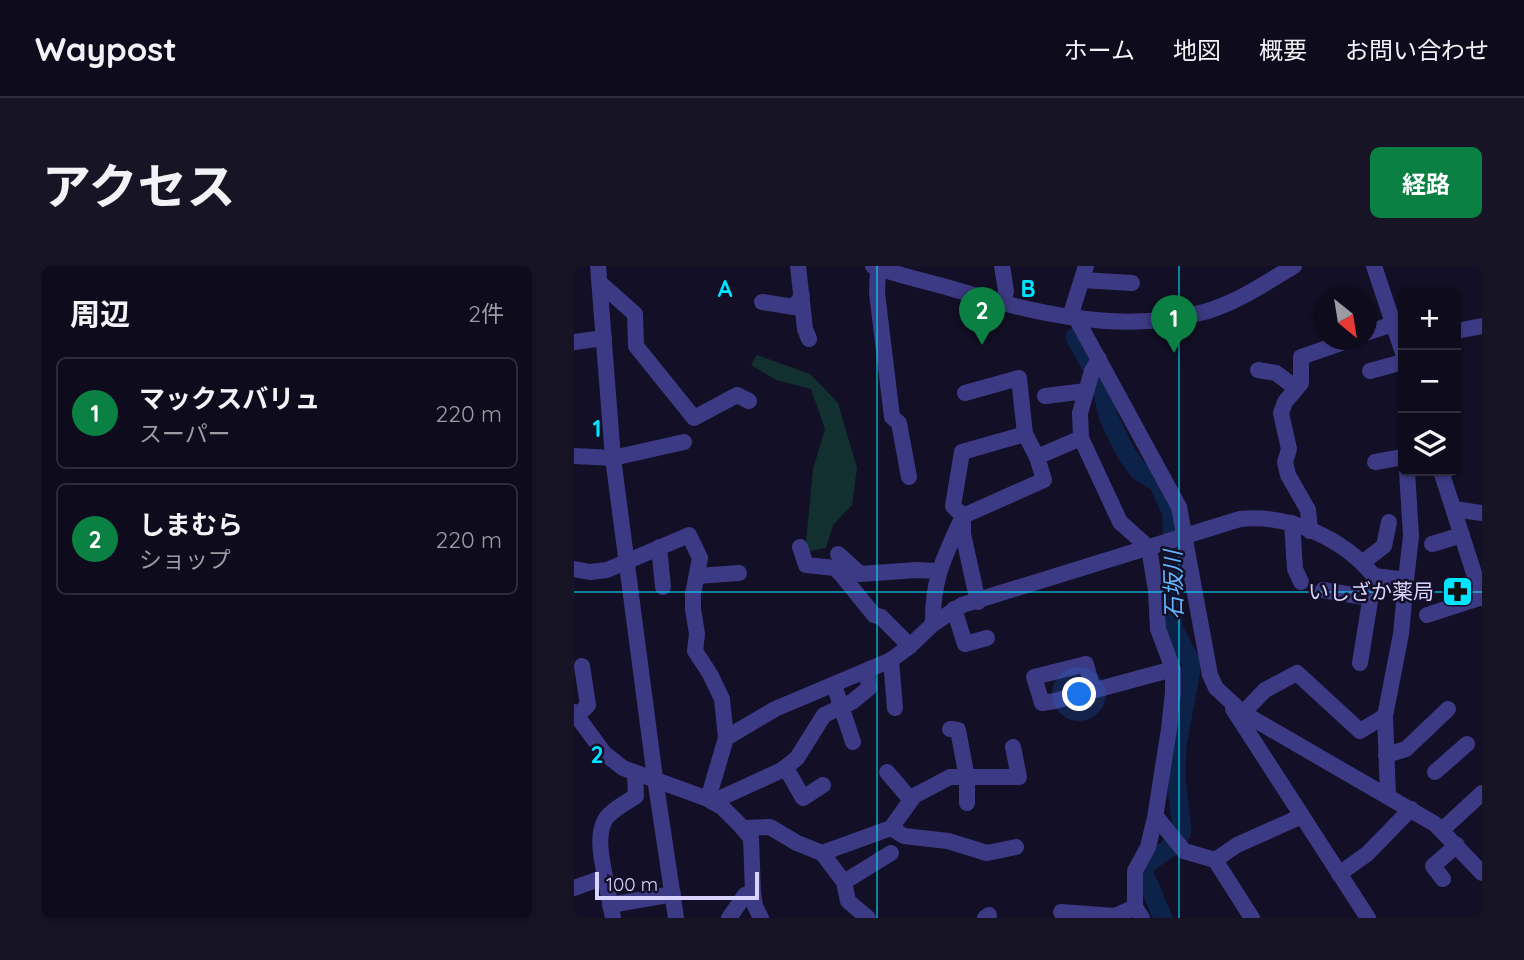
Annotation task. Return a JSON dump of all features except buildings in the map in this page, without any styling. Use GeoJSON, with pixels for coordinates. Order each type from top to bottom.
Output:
{"type":"FeatureCollection","features":[{"type":"Feature","properties":{"kind":"street"},"geometry":{"type":"LineString","coordinates":[[598,266],[613,458],[654,778],[676,918]]}},
{"type":"Feature","properties":{"kind":"street"},"geometry":{"type":"LineString","coordinates":[[798,266],[804,329],[809,339]]}},
{"type":"Feature","properties":{"kind":"street"},"geometry":{"type":"LineString","coordinates":[[931,266],[933,284]]}},
{"type":"Feature","properties":{"kind":"street"},"geometry":{"type":"LineString","coordinates":[[1002,266],[1006,291],[1003,303]]}},
{"type":"Feature","properties":{"kind":"street"},"geometry":{"type":"LineString","coordinates":[[909,477],[900,423],[892,417],[876,267],[1003,303],[1073,318],[1135,321],[1203,312],[1238,299],[1265,273],[1294,266]]}},
{"type":"Feature","properties":{"kind":"street"},"geometry":{"type":"LineString","coordinates":[[1374,266],[1398,334]]}},
{"type":"Feature","properties":{"kind":"street"},"geometry":{"type":"LineString","coordinates":[[1132,283],[1084,273],[1073,318],[1096,365],[1174,496],[1177,538],[1208,666],[1216,688],[1243,713],[1388,795],[1442,830],[1482,873]]}},
{"type":"Feature","properties":{"kind":"street"},"geometry":{"type":"LineString","coordinates":[[600,283],[635,314],[636,346],[694,418],[737,395],[749,401]]}},
{"type":"Feature","properties":{"kind":"street"},"geometry":{"type":"LineString","coordinates":[[762,302],[794,307],[802,296]]}},
{"type":"Feature","properties":{"kind":"street"},"geometry":{"type":"LineString","coordinates":[[1377,330],[1394,324]]}},
{"type":"Feature","properties":{"kind":"street"},"geometry":{"type":"LineString","coordinates":[[1461,330],[1482,326]]}},
{"type":"Feature","properties":{"kind":"street"},"geometry":{"type":"LineString","coordinates":[[574,342],[604,338]]}},
{"type":"Feature","properties":{"kind":"street"},"geometry":{"type":"LineString","coordinates":[[1310,531],[1308,510],[1288,475],[1285,462],[1289,449],[1281,413],[1284,402],[1301,383],[1301,357],[1321,350]]}},
{"type":"Feature","properties":{"kind":"street"},"geometry":{"type":"LineString","coordinates":[[1370,371],[1398,363]]}},
{"type":"Feature","properties":{"kind":"street"},"geometry":{"type":"LineString","coordinates":[[1061,912],[1115,916],[1138,913],[1135,871],[1148,847],[1155,818],[1173,693],[1173,669],[1158,629],[1156,591],[1149,548],[1120,522],[1081,438],[1080,413],[1096,365]]}},
{"type":"Feature","properties":{"kind":"street"},"geometry":{"type":"LineString","coordinates":[[1258,370],[1276,373],[1296,388]]}},
{"type":"Feature","properties":{"kind":"street"},"geometry":{"type":"LineString","coordinates":[[933,624],[933,598],[938,571],[963,516],[1044,480],[1037,457],[1025,434],[1019,378],[965,393]]}},
{"type":"Feature","properties":{"kind":"street"},"geometry":{"type":"LineString","coordinates":[[1045,396],[1086,391]]}},
{"type":"Feature","properties":{"kind":"street"},"geometry":{"type":"LineString","coordinates":[[978,602],[962,534],[963,516],[953,506],[962,452],[1025,434]]}},
{"type":"Feature","properties":{"kind":"street"},"geometry":{"type":"LineString","coordinates":[[1037,457],[1081,438]]}},
{"type":"Feature","properties":{"kind":"street"},"geometry":{"type":"LineString","coordinates":[[574,456],[613,458],[684,442]]}},
{"type":"Feature","properties":{"kind":"street"},"geometry":{"type":"LineString","coordinates":[[1375,462],[1398,458]]}},
{"type":"Feature","properties":{"kind":"street"},"geometry":{"type":"LineString","coordinates":[[1388,795],[1385,716],[1401,634],[1411,536],[1407,476]]}},
{"type":"Feature","properties":{"kind":"street"},"geometry":{"type":"LineString","coordinates":[[1427,615],[1482,597],[1443,476]]}},
{"type":"Feature","properties":{"kind":"street"},"geometry":{"type":"LineString","coordinates":[[1454,509],[1482,513]]}},
{"type":"Feature","properties":{"kind":"street"},"geometry":{"type":"LineString","coordinates":[[726,738],[775,709],[891,660],[933,624],[961,605],[978,602],[1240,519],[1281,519],[1292,523],[1341,544],[1363,562],[1374,576],[1406,580]]}},
{"type":"Feature","properties":{"kind":"street"},"geometry":{"type":"LineString","coordinates":[[1363,562],[1384,547],[1389,522]]}},
{"type":"Feature","properties":{"kind":"street"},"geometry":{"type":"LineString","coordinates":[[1292,523],[1295,569],[1301,582]]}},
{"type":"Feature","properties":{"kind":"street"},"geometry":{"type":"LineString","coordinates":[[574,569],[590,572],[607,570],[689,535],[700,558],[693,594],[697,634],[695,651],[722,699],[726,738],[710,801]]}},
{"type":"Feature","properties":{"kind":"street"},"geometry":{"type":"LineString","coordinates":[[1432,544],[1462,535]]}},
{"type":"Feature","properties":{"kind":"street"},"geometry":{"type":"LineString","coordinates":[[659,547],[663,587]]}},
{"type":"Feature","properties":{"kind":"street"},"geometry":{"type":"LineString","coordinates":[[800,547],[806,565],[835,568],[874,615],[881,617],[910,646]]}},
{"type":"Feature","properties":{"kind":"street"},"geometry":{"type":"LineString","coordinates":[[838,554],[860,575],[938,571]]}},
{"type":"Feature","properties":{"kind":"street"},"geometry":{"type":"LineString","coordinates":[[697,576],[739,573]]}},
{"type":"Feature","properties":{"kind":"street"},"geometry":{"type":"LineString","coordinates":[[1360,663],[1374,576]]}},
{"type":"Feature","properties":{"kind":"street"},"geometry":{"type":"LineString","coordinates":[[1323,590],[1370,598]]}},
{"type":"Feature","properties":{"kind":"street"},"geometry":{"type":"LineString","coordinates":[[954,609],[965,644],[987,638]]}},
{"type":"Feature","properties":{"kind":"street"},"geometry":{"type":"LineString","coordinates":[[891,660],[895,708]]}},
{"type":"Feature","properties":{"kind":"street"},"geometry":{"type":"LineString","coordinates":[[582,666],[588,705],[576,714],[604,753],[635,774],[654,778],[723,808],[751,838],[753,891],[755,906],[761,918]]}},
{"type":"Feature","properties":{"kind":"street"},"geometry":{"type":"LineString","coordinates":[[1093,690],[1173,669]]}},
{"type":"Feature","properties":{"kind":"street"},"geometry":{"type":"LineString","coordinates":[[710,801],[783,769],[797,758],[824,715],[852,702],[869,688],[866,671]]}},
{"type":"Feature","properties":{"kind":"street"},"geometry":{"type":"LineString","coordinates":[[1243,713],[1265,690],[1297,673],[1360,730],[1385,716]]}},
{"type":"Feature","properties":{"kind":"street"},"geometry":{"type":"LineString","coordinates":[[834,685],[853,742]]}},
{"type":"Feature","properties":{"kind":"street"},"geometry":{"type":"LineString","coordinates":[[1228,701],[1368,918]]}},
{"type":"Feature","properties":{"kind":"street"},"geometry":{"type":"LineString","coordinates":[[1386,755],[1406,749],[1448,709]]}},
{"type":"Feature","properties":{"kind":"street"},"geometry":{"type":"LineString","coordinates":[[950,729],[958,730],[967,778],[967,803]]}},
{"type":"Feature","properties":{"kind":"street"},"geometry":{"type":"LineString","coordinates":[[1435,772],[1467,744]]}},
{"type":"Feature","properties":{"kind":"street"},"geometry":{"type":"LineString","coordinates":[[822,853],[891,828],[911,800],[932,785],[950,777],[1019,777],[1013,747]]}},
{"type":"Feature","properties":{"kind":"street"},"geometry":{"type":"LineString","coordinates":[[783,769],[790,775],[803,798],[823,785]]}},
{"type":"Feature","properties":{"kind":"street"},"geometry":{"type":"LineString","coordinates":[[887,772],[911,800]]}},
{"type":"Feature","properties":{"kind":"street"},"geometry":{"type":"LineString","coordinates":[[635,774],[636,796],[606,818],[603,828],[601,853],[611,911],[673,894]]}},
{"type":"Feature","properties":{"kind":"street"},"geometry":{"type":"LineString","coordinates":[[1442,830],[1482,793]]}},
{"type":"Feature","properties":{"kind":"street"},"geometry":{"type":"LineString","coordinates":[[1339,874],[1367,854],[1411,809]]}},
{"type":"Feature","properties":{"kind":"street"},"geometry":{"type":"LineString","coordinates":[[1215,860],[1237,845],[1302,816]]}},
{"type":"Feature","properties":{"kind":"street"},"geometry":{"type":"LineString","coordinates":[[1155,818],[1184,851],[1215,860],[1252,918]]}},
{"type":"Feature","properties":{"kind":"street"},"geometry":{"type":"LineString","coordinates":[[743,828],[770,827],[797,843],[822,853],[844,882],[848,901],[868,918]]}},
{"type":"Feature","properties":{"kind":"street"},"geometry":{"type":"LineString","coordinates":[[891,828],[904,836],[948,841],[987,853],[1016,847]]}},
{"type":"Feature","properties":{"kind":"street"},"geometry":{"type":"LineString","coordinates":[[1443,879],[1433,866],[1457,845]]}},
{"type":"Feature","properties":{"kind":"street"},"geometry":{"type":"LineString","coordinates":[[844,882],[891,853]]}},
{"type":"Feature","properties":{"kind":"street"},"geometry":{"type":"LineString","coordinates":[[574,888],[605,877]]}},
{"type":"Feature","properties":{"kind":"street"},"geometry":{"type":"LineString","coordinates":[[729,918],[744,895],[753,891]]}},
{"type":"Feature","properties":{"kind":"green space"},"geometry":{"type":"Polygon","coordinates":[[[757,355],[810,374],[838,403],[857,468],[852,505],[833,525],[826,548],[805,552],[813,469],[825,429],[811,389],[776,380],[751,365],[757,355]]]}},
{"type":"Feature","properties":{"kind":"waterway","name":"石坂川"},"geometry":{"type":"LineString","coordinates":[[1075,337],[1101,384],[1108,416],[1126,453],[1139,471],[1158,483],[1172,513],[1173,628],[1192,664],[1177,745],[1176,777],[1182,830],[1170,848],[1142,869],[1163,918]]}},
{"type":"Feature","properties":{"kind":"place","name":"しまむら"},"geometry":{"type":"Point","coordinates":[982,345]}},
{"type":"Feature","properties":{"kind":"place","name":"マックスバリュ"},"geometry":{"type":"Point","coordinates":[1174,353]}},
{"type":"Feature","properties":{"kind":"place","name":"いしざか薬局"},"geometry":{"type":"Point","coordinates":[1457,591]}}]}
